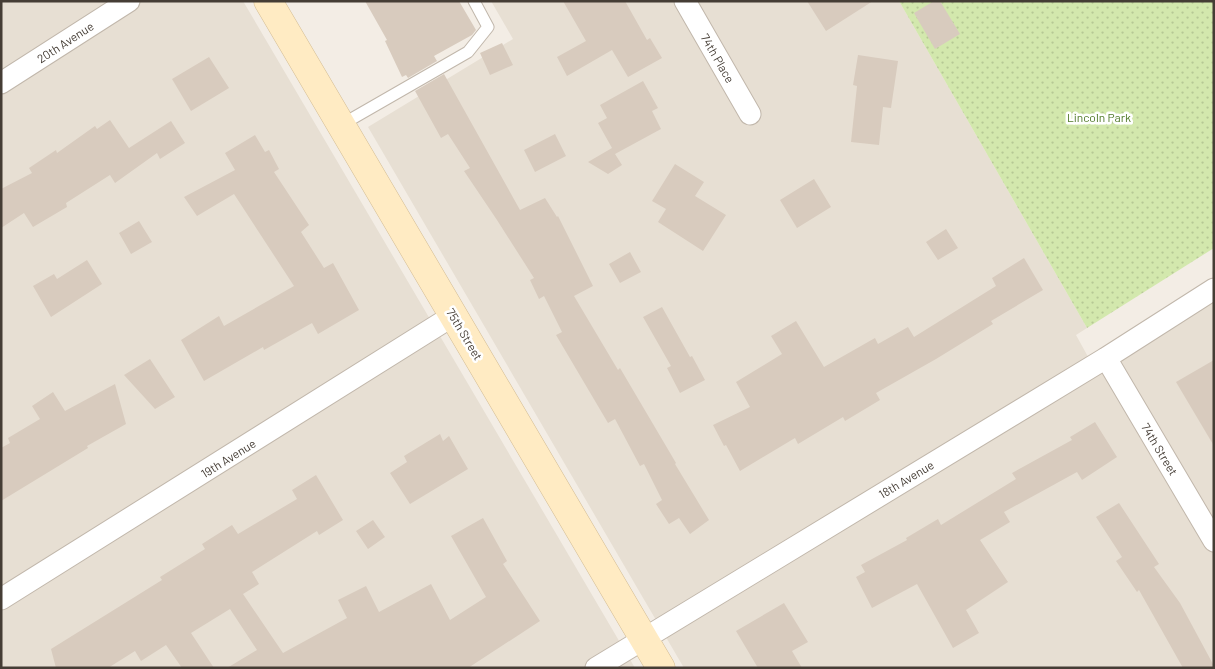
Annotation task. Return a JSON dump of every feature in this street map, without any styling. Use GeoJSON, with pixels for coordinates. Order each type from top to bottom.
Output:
{"type":"FeatureCollection","features":[{"type":"Feature","properties":{"kind":"street","name":"20th Avenue"},"geometry":{"type":"LineString","coordinates":[[1,83],[130,1]]}},
{"type":"Feature","properties":{"kind":"street","name":"75th Street"},"geometry":{"type":"LineString","coordinates":[[268,1],[661,668]]}},
{"type":"Feature","properties":{"kind":"street","name":"74th Place"},"geometry":{"type":"LineString","coordinates":[[686,1],[750,114]]}},
{"type":"Feature","properties":{"kind":"street","name":"18th Avenue"},"geometry":{"type":"LineString","coordinates":[[596,668],[1106,358],[1214,290]]}},
{"type":"Feature","properties":{"kind":"street","name":"19th Avenue"},"geometry":{"type":"LineString","coordinates":[[1,599],[454,316]]}},
{"type":"Feature","properties":{"kind":"street","name":"74th Street"},"geometry":{"type":"LineString","coordinates":[[1106,358],[1214,541]]}},
{"type":"Feature","properties":{"kind":"lane"},"geometry":{"type":"LineString","coordinates":[[341,125],[468,52],[488,28],[474,1]]}},
{"type":"Feature","properties":{"kind":"shaded area"},"geometry":{"type":"Polygon","coordinates":[[[1,1],[243,1],[635,668],[1,668],[1,1]]]}},
{"type":"Feature","properties":{"kind":"shaded area"},"geometry":{"type":"Polygon","coordinates":[[[491,1],[899,1],[1087,328],[1076,335],[1097,373],[1214,299],[1214,668],[684,668],[368,127],[513,39],[491,1]]]}},
{"type":"Feature","properties":{"kind":"green space","name":"Lincoln Park"},"geometry":{"type":"Polygon","coordinates":[[[899,1],[1214,1],[1214,248],[1087,328],[899,1]]]}},
{"type":"Feature","properties":{"kind":"building"},"geometry":{"type":"Polygon","coordinates":[[[365,1],[459,1],[476,30],[472,35],[434,56],[437,61],[408,78],[406,75],[402,77],[385,41],[387,40],[365,1]]]}},
{"type":"Feature","properties":{"kind":"building"},"geometry":{"type":"Polygon","coordinates":[[[563,1],[625,1],[647,40],[650,38],[662,58],[628,77],[612,50],[567,76],[557,57],[586,41],[563,1]]]}},
{"type":"Feature","properties":{"kind":"building"},"geometry":{"type":"Polygon","coordinates":[[[807,1],[873,1],[826,31],[807,1]]]}},
{"type":"Feature","properties":{"kind":"building"},"geometry":{"type":"Polygon","coordinates":[[[934,1],[940,1],[960,34],[935,49],[914,13],[934,1]]]}},
{"type":"Feature","properties":{"kind":"building"},"geometry":{"type":"Polygon","coordinates":[[[502,43],[513,65],[490,75],[480,53],[502,43]]]}},
{"type":"Feature","properties":{"kind":"building"},"geometry":{"type":"Polygon","coordinates":[[[858,55],[898,61],[891,108],[883,107],[879,145],[851,142],[857,86],[853,85],[858,55]]]}},
{"type":"Feature","properties":{"kind":"building"},"geometry":{"type":"Polygon","coordinates":[[[209,57],[229,88],[191,111],[172,79],[209,57]]]}},
{"type":"Feature","properties":{"kind":"building"},"geometry":{"type":"Polygon","coordinates":[[[444,74],[520,210],[545,198],[558,216],[593,286],[574,296],[618,370],[620,368],[709,520],[690,534],[679,518],[669,524],[656,504],[662,500],[644,464],[640,466],[615,419],[608,423],[556,335],[562,332],[544,296],[539,299],[530,280],[534,278],[464,171],[470,168],[448,134],[441,138],[415,91],[444,74]]]}},
{"type":"Feature","properties":{"kind":"building"},"geometry":{"type":"Polygon","coordinates":[[[643,81],[658,108],[652,111],[661,129],[615,154],[622,165],[608,174],[588,162],[612,148],[598,123],[607,118],[600,105],[643,81]]]}},
{"type":"Feature","properties":{"kind":"building"},"geometry":{"type":"Polygon","coordinates":[[[110,120],[129,148],[171,121],[185,143],[160,159],[157,153],[115,183],[110,175],[66,203],[67,207],[33,227],[24,213],[1,228],[1,189],[32,173],[29,168],[56,150],[57,153],[95,126],[97,129],[110,120]]]}},
{"type":"Feature","properties":{"kind":"building"},"geometry":{"type":"Polygon","coordinates":[[[555,134],[566,156],[535,172],[524,150],[555,134]]]}},
{"type":"Feature","properties":{"kind":"building"},"geometry":{"type":"Polygon","coordinates":[[[255,135],[265,152],[269,150],[279,169],[274,172],[309,225],[301,232],[324,268],[333,263],[359,310],[318,334],[312,323],[264,350],[263,347],[204,381],[181,340],[219,316],[224,326],[294,286],[234,194],[197,216],[184,197],[235,170],[225,153],[255,135]]]}},
{"type":"Feature","properties":{"kind":"building"},"geometry":{"type":"Polygon","coordinates":[[[675,164],[704,182],[695,196],[726,215],[703,251],[658,222],[666,209],[652,201],[675,164]]]}},
{"type":"Feature","properties":{"kind":"building"},"geometry":{"type":"Polygon","coordinates":[[[814,179],[831,207],[797,228],[780,200],[814,179]]]}},
{"type":"Feature","properties":{"kind":"building"},"geometry":{"type":"Polygon","coordinates":[[[139,221],[152,242],[131,254],[119,233],[139,221]]]}},
{"type":"Feature","properties":{"kind":"building"},"geometry":{"type":"Polygon","coordinates":[[[946,229],[958,248],[938,260],[926,242],[946,229]]]}},
{"type":"Feature","properties":{"kind":"building"},"geometry":{"type":"Polygon","coordinates":[[[630,252],[641,272],[620,283],[609,264],[630,252]]]}},
{"type":"Feature","properties":{"kind":"building"},"geometry":{"type":"Polygon","coordinates":[[[1024,258],[1043,290],[991,321],[993,324],[876,393],[880,400],[845,421],[843,417],[798,444],[795,438],[740,471],[713,425],[750,407],[736,382],[782,354],[771,336],[796,321],[824,367],[875,338],[878,344],[908,327],[914,337],[996,286],[992,278],[1024,258]]]}},
{"type":"Feature","properties":{"kind":"building"},"geometry":{"type":"Polygon","coordinates":[[[87,260],[102,284],[51,317],[33,286],[54,274],[57,279],[87,260]]]}},
{"type":"Feature","properties":{"kind":"building"},"geometry":{"type":"Polygon","coordinates":[[[662,307],[705,380],[680,393],[667,368],[671,366],[643,317],[662,307]]]}},
{"type":"Feature","properties":{"kind":"building"},"geometry":{"type":"Polygon","coordinates":[[[150,359],[175,397],[155,409],[124,375],[150,359]]]}},
{"type":"Feature","properties":{"kind":"building"},"geometry":{"type":"Polygon","coordinates":[[[1214,360],[1214,446],[1176,382],[1214,360]]]}},
{"type":"Feature","properties":{"kind":"building"},"geometry":{"type":"Polygon","coordinates":[[[115,384],[126,424],[87,446],[88,448],[1,501],[1,448],[10,443],[8,438],[40,419],[32,406],[53,392],[65,411],[115,384]]]}},
{"type":"Feature","properties":{"kind":"building"},"geometry":{"type":"Polygon","coordinates":[[[1095,422],[1117,457],[1082,480],[1077,472],[1004,512],[1010,522],[980,540],[1008,582],[966,610],[979,633],[953,648],[917,584],[872,608],[856,577],[865,572],[861,565],[907,540],[906,538],[938,519],[941,525],[1016,479],[1012,473],[1072,440],[1070,437],[1095,422]]]}},
{"type":"Feature","properties":{"kind":"building"},"geometry":{"type":"Polygon","coordinates":[[[440,434],[443,441],[449,436],[468,469],[410,504],[390,473],[407,462],[404,456],[440,434]]]}},
{"type":"Feature","properties":{"kind":"building"},"geometry":{"type":"Polygon","coordinates":[[[316,475],[343,520],[319,535],[317,531],[252,572],[259,584],[243,594],[283,653],[347,618],[338,600],[366,586],[379,612],[431,584],[450,620],[486,597],[451,536],[483,518],[507,561],[503,564],[540,621],[468,668],[227,668],[257,650],[230,609],[191,633],[214,668],[182,668],[166,645],[141,661],[135,651],[108,668],[56,668],[51,649],[162,580],[160,577],[205,549],[202,544],[232,525],[238,534],[297,499],[292,490],[316,475]]]}},
{"type":"Feature","properties":{"kind":"building"},"geometry":{"type":"Polygon","coordinates":[[[1119,503],[1159,564],[1154,567],[1180,603],[1214,668],[1183,668],[1139,590],[1137,592],[1116,561],[1122,557],[1096,517],[1119,503]]]}},
{"type":"Feature","properties":{"kind":"building"},"geometry":{"type":"Polygon","coordinates":[[[373,520],[385,537],[368,549],[356,531],[373,520]]]}},
{"type":"Feature","properties":{"kind":"building"},"geometry":{"type":"Polygon","coordinates":[[[784,603],[808,642],[792,651],[802,668],[758,668],[736,631],[784,603]]]}}]}
